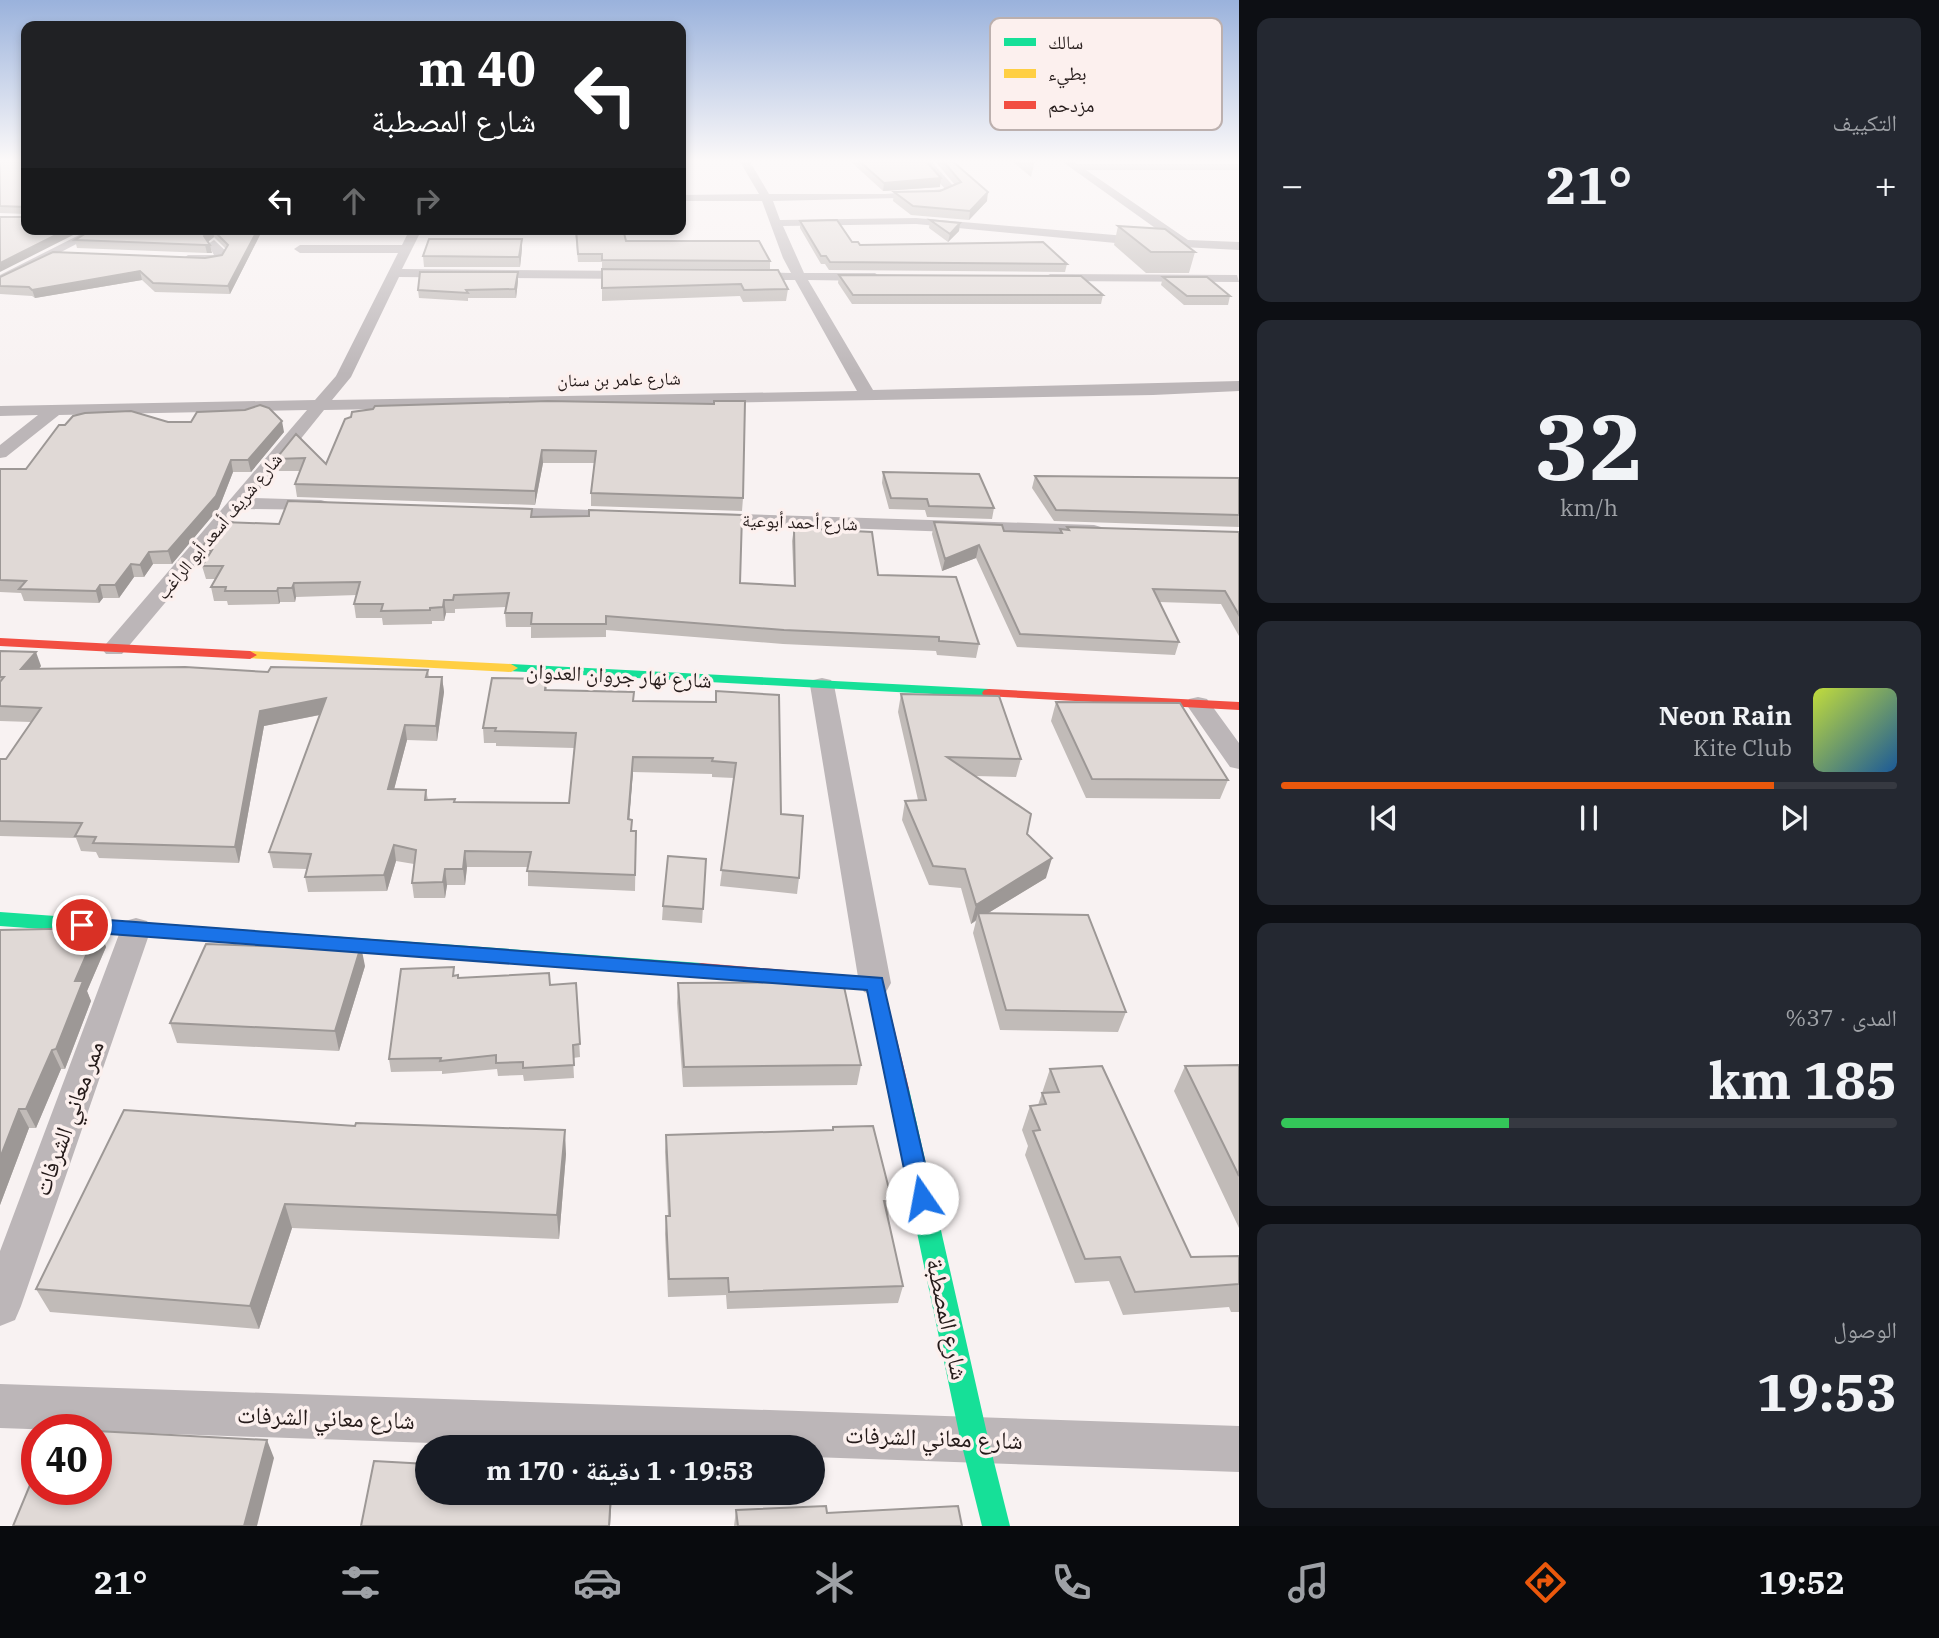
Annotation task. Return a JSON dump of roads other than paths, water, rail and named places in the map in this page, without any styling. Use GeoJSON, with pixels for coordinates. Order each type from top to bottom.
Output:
{"type":"FeatureCollection","features":[{"type":"Feature","properties":{"kind":"street"},"geometry":{"type":"LineString","coordinates":[[779,231],[800,276],[867,394]]}},
{"type":"Feature","properties":{"kind":"street"},"geometry":{"type":"LineString","coordinates":[[1036,231],[1239,246]]}},
{"type":"Feature","properties":{"kind":"street"},"geometry":{"type":"LineString","coordinates":[[1168,231],[1238,280]]}},
{"type":"Feature","properties":{"kind":"street"},"geometry":{"type":"LineString","coordinates":[[0,281],[88,235]]}},
{"type":"Feature","properties":{"kind":"street","name":"شارع شريف أسعد أبو الراغب"},"geometry":{"type":"LineString","coordinates":[[114,649],[180,574],[236,503],[343,377],[414,235]]}},
{"type":"Feature","properties":{"kind":"street"},"geometry":{"type":"LineString","coordinates":[[169,258],[219,258],[221,252],[214,244]]}},
{"type":"Feature","properties":{"kind":"street"},"geometry":{"type":"LineString","coordinates":[[300,248],[408,249]]}},
{"type":"Feature","properties":{"kind":"street"},"geometry":{"type":"LineString","coordinates":[[53,253],[80,254]]}},
{"type":"Feature","properties":{"kind":"street"},"geometry":{"type":"LineString","coordinates":[[396,273],[647,275]]}},
{"type":"Feature","properties":{"kind":"street"},"geometry":{"type":"LineString","coordinates":[[730,276],[893,277]]}},
{"type":"Feature","properties":{"kind":"street"},"geometry":{"type":"LineString","coordinates":[[1031,278],[1238,280]]}},
{"type":"Feature","properties":{"kind":"street","name":"شارع عامر بن سنان"},"geometry":{"type":"LineString","coordinates":[[0,411],[1239,386]]}},
{"type":"Feature","properties":{"kind":"street"},"geometry":{"type":"LineString","coordinates":[[0,453],[54,411]]}},
{"type":"Feature","properties":{"kind":"street"},"geometry":{"type":"LineString","coordinates":[[236,503],[347,507]]}},
{"type":"Feature","properties":{"kind":"street"},"geometry":{"type":"LineString","coordinates":[[472,512],[649,517]]}},
{"type":"Feature","properties":{"kind":"street","name":"شارع أحمد أبوعية"},"geometry":{"type":"LineString","coordinates":[[689,519],[1107,531]]}},
{"type":"Feature","properties":{"kind":"street","name":"شارع نهار جروان العدوان"},"geometry":{"type":"LineString","coordinates":[[0,642],[1239,706]]}},
{"type":"Feature","properties":{"kind":"street"},"geometry":{"type":"LineString","coordinates":[[0,919],[876,983],[822,685]]}},
{"type":"Feature","properties":{"kind":"street"},"geometry":{"type":"LineString","coordinates":[[1198,704],[1239,761]]}},
{"type":"Feature","properties":{"kind":"street","name":"ممر معاني الشرفات"},"geometry":{"type":"LineString","coordinates":[[0,1306],[136,929]]}},
{"type":"Feature","properties":{"kind":"street","name":"شارع المصطبة"},"geometry":{"type":"LineString","coordinates":[[876,983],[974,1438],[996,1526]]}},
{"type":"Feature","properties":{"kind":"street","name":"شارع معاني الشرفات"},"geometry":{"type":"LineString","coordinates":[[0,1406],[1239,1448]]}}]}
